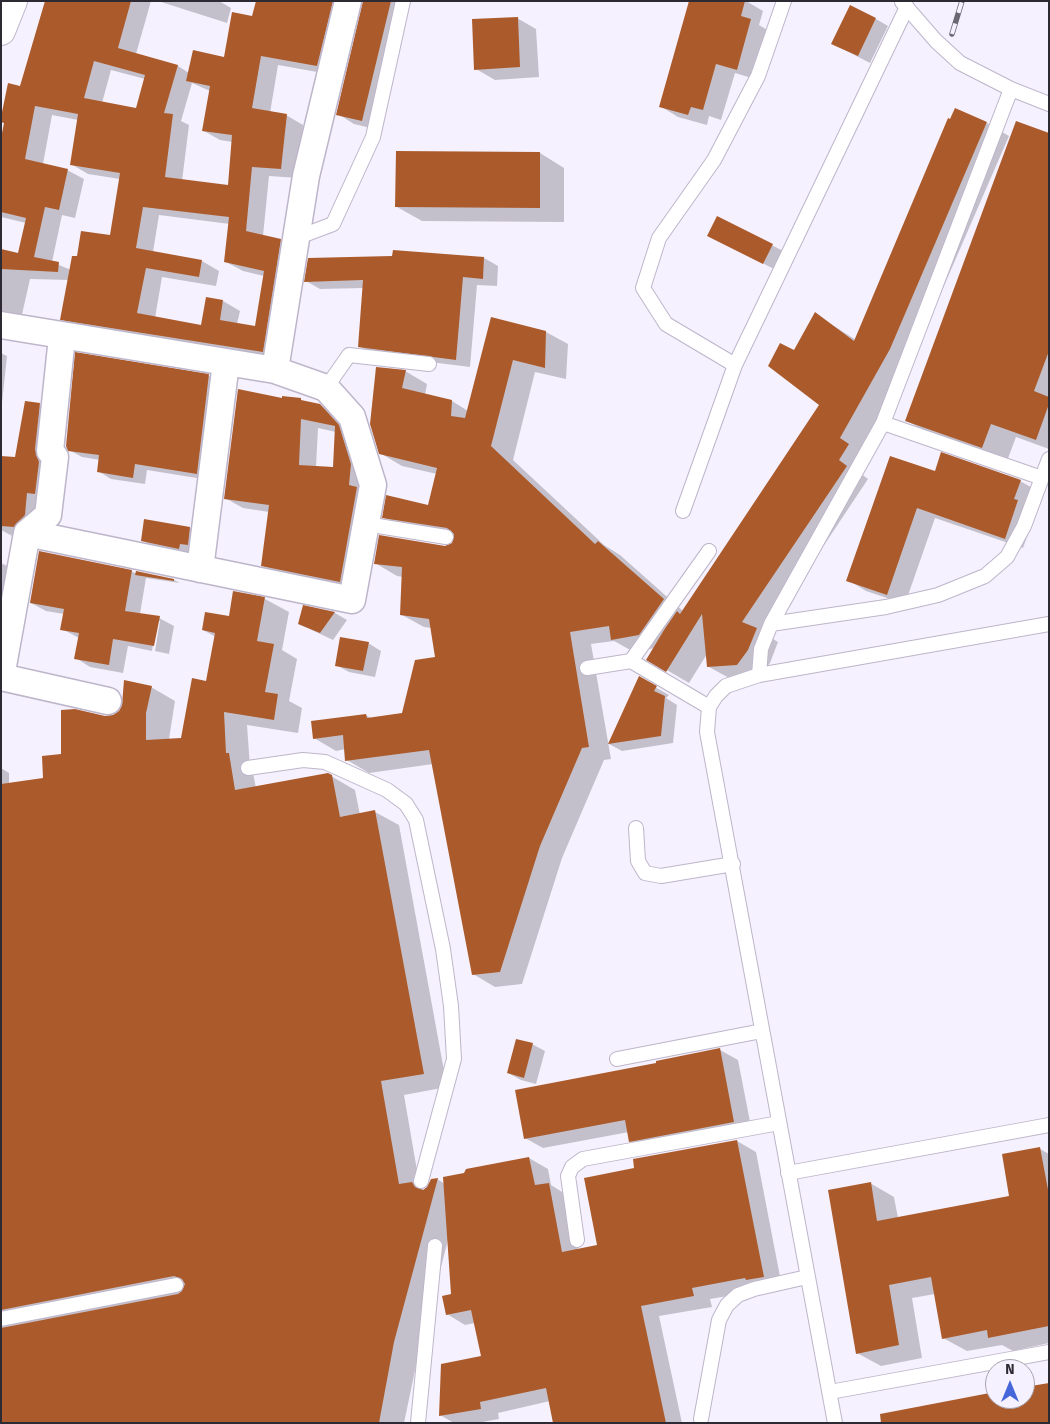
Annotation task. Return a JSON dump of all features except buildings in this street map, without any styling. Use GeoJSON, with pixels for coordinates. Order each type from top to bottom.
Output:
{"type":"FeatureCollection","features":[{"type":"Feature","properties":{"kind":"main road"},"geometry":{"type":"LineString","coordinates":[[1,31],[13,1]]}},
{"type":"Feature","properties":{"kind":"street"},"geometry":{"type":"LineString","coordinates":[[275,370],[306,176],[348,1]]}},
{"type":"Feature","properties":{"kind":"street"},"geometry":{"type":"LineString","coordinates":[[1,325],[62,337],[275,370],[326,388],[352,417],[373,485],[352,600],[27,533]]}},
{"type":"Feature","properties":{"kind":"street"},"geometry":{"type":"LineString","coordinates":[[62,337],[50,451],[54,457],[48,515],[27,533],[1,677],[108,701]]}},
{"type":"Feature","properties":{"kind":"street"},"geometry":{"type":"LineString","coordinates":[[200,568],[226,363]]}},
{"type":"Feature","properties":{"kind":"lane"},"geometry":{"type":"LineString","coordinates":[[296,238],[333,224],[373,136],[403,1]]}},
{"type":"Feature","properties":{"kind":"lane"},"geometry":{"type":"LineString","coordinates":[[735,365],[666,324],[643,288],[659,238],[714,160],[758,76],[784,1]]}},
{"type":"Feature","properties":{"kind":"lane"},"geometry":{"type":"LineString","coordinates":[[683,511],[735,365],[904,4],[936,41],[960,63],[1011,89],[1049,104]]}},
{"type":"Feature","properties":{"kind":"lane"},"geometry":{"type":"LineString","coordinates":[[760,675],[761,649],[771,624],[883,423],[1011,89]]}},
{"type":"Feature","properties":{"kind":"lane"},"geometry":{"type":"LineString","coordinates":[[326,388],[349,355],[429,364]]}},
{"type":"Feature","properties":{"kind":"lane"},"geometry":{"type":"LineString","coordinates":[[883,423],[1042,478]]}},
{"type":"Feature","properties":{"kind":"lane"},"geometry":{"type":"LineString","coordinates":[[771,624],[886,608],[938,596],[985,576],[1007,556],[1024,526],[1049,458]]}},
{"type":"Feature","properties":{"kind":"lane"},"geometry":{"type":"LineString","coordinates":[[366,524],[446,538]]}},
{"type":"Feature","properties":{"kind":"lane"},"geometry":{"type":"LineString","coordinates":[[631,661],[708,550]]}},
{"type":"Feature","properties":{"kind":"lane"},"geometry":{"type":"LineString","coordinates":[[835,1423],[788,1174],[733,864],[707,732],[709,707],[726,686],[760,675],[1049,624]]}},
{"type":"Feature","properties":{"kind":"lane"},"geometry":{"type":"LineString","coordinates":[[587,668],[631,661],[709,707]]}},
{"type":"Feature","properties":{"kind":"lane"},"geometry":{"type":"LineString","coordinates":[[248,768],[303,760],[325,762],[387,790],[406,804],[416,820],[443,949],[451,1006],[454,1059],[421,1181]]}},
{"type":"Feature","properties":{"kind":"lane"},"geometry":{"type":"LineString","coordinates":[[636,828],[638,860],[645,873],[661,876],[733,864]]}},
{"type":"Feature","properties":{"kind":"lane"},"geometry":{"type":"LineString","coordinates":[[618,1059],[762,1031]]}},
{"type":"Feature","properties":{"kind":"lane"},"geometry":{"type":"LineString","coordinates":[[577,1240],[568,1176],[572,1167],[582,1159],[779,1123]]}},
{"type":"Feature","properties":{"kind":"lane"},"geometry":{"type":"LineString","coordinates":[[788,1174],[1049,1125]]}},
{"type":"Feature","properties":{"kind":"lane"},"geometry":{"type":"LineString","coordinates":[[418,1423],[436,1246]]}},
{"type":"Feature","properties":{"kind":"lane"},"geometry":{"type":"LineString","coordinates":[[701,1419],[717,1328],[727,1304],[738,1295],[754,1289],[807,1277]]}},
{"type":"Feature","properties":{"kind":"lane"},"geometry":{"type":"LineString","coordinates":[[1,1319],[176,1285]]}},
{"type":"Feature","properties":{"kind":"lane"},"geometry":{"type":"LineString","coordinates":[[830,1392],[1049,1352]]}},
{"type":"Feature","properties":{"kind":"railway"},"geometry":{"type":"LineString","coordinates":[[952,34],[962,1]]}}]}
